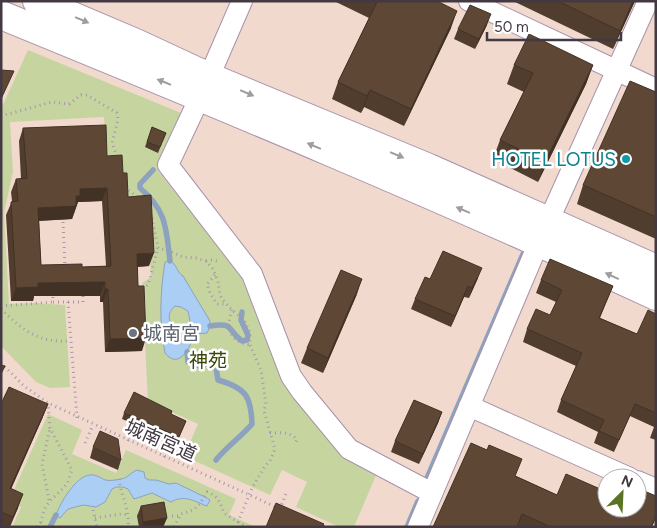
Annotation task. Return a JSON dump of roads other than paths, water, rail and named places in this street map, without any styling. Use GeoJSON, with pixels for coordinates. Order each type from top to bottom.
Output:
{"type":"FeatureCollection","features":[{"type":"Feature","properties":{"kind":"street"},"geometry":{"type":"LineString","coordinates":[[37,1],[138,44],[205,87]]}},
{"type":"Feature","properties":{"kind":"street"},"geometry":{"type":"LineString","coordinates":[[242,1],[205,87],[168,165],[252,274],[292,376],[302,392],[349,449],[432,493]]}},
{"type":"Feature","properties":{"kind":"street"},"geometry":{"type":"LineString","coordinates":[[469,1],[656,89]]}},
{"type":"Feature","properties":{"kind":"street"},"geometry":{"type":"LineString","coordinates":[[418,527],[543,232],[648,1]]}},
{"type":"Feature","properties":{"kind":"street"},"geometry":{"type":"LineString","coordinates":[[1,15],[429,168],[656,296]]}},
{"type":"Feature","properties":{"kind":"street"},"geometry":{"type":"LineString","coordinates":[[543,232],[656,269]]}},
{"type":"Feature","properties":{"kind":"street"},"geometry":{"type":"LineString","coordinates":[[469,406],[608,468]]}},
{"type":"Feature","properties":{"kind":"water"},"geometry":{"type":"Polygon","coordinates":[[[170,261],[174,264],[210,321],[207,333],[195,334],[184,355],[175,359],[170,358],[165,353],[162,330],[161,297],[165,262],[170,261]],[[175,306],[172,309],[169,315],[170,321],[175,324],[188,325],[190,321],[188,311],[175,306]]]}},
{"type":"Feature","properties":{"kind":"water"},"geometry":{"type":"Polygon","coordinates":[[[137,470],[144,472],[145,478],[149,480],[169,484],[176,483],[210,500],[207,506],[188,499],[171,502],[152,493],[134,499],[128,489],[116,487],[112,489],[105,502],[96,507],[83,505],[68,509],[60,518],[56,515],[69,491],[79,480],[92,475],[105,480],[115,480],[126,477],[137,470]]]}},
{"type":"Feature","properties":{"kind":"waterway"},"geometry":{"type":"LineString","coordinates":[[153,170],[140,184],[140,188],[156,204],[164,221],[170,261]]}},
{"type":"Feature","properties":{"kind":"waterway"},"geometry":{"type":"LineString","coordinates":[[427,478],[523,254]]}},
{"type":"Feature","properties":{"kind":"waterway"},"geometry":{"type":"LineString","coordinates":[[210,326],[227,326],[242,341],[247,340],[248,335],[241,320],[242,312]]}},
{"type":"Feature","properties":{"kind":"waterway"},"geometry":{"type":"LineString","coordinates":[[187,352],[188,362],[199,366],[209,363],[216,368],[218,380],[241,390],[245,394],[250,406],[252,424],[216,460]]}},
{"type":"Feature","properties":{"kind":"waterway"},"geometry":{"type":"LineString","coordinates":[[407,527],[418,501]]}},
{"type":"Feature","properties":{"kind":"waterway"},"geometry":{"type":"LineString","coordinates":[[50,527],[56,515]]}},
{"type":"Feature","properties":{"kind":"place","name":"HOTEL LOTUS"},"geometry":{"type":"Point","coordinates":[626,159]}},
{"type":"Feature","properties":{"kind":"place","name":"城南宮"},"geometry":{"type":"Point","coordinates":[133,333]}},
{"type":"Feature","properties":{"kind":"park label","name":"神苑"},"geometry":{"type":"Point","coordinates":[208,360]}}]}
